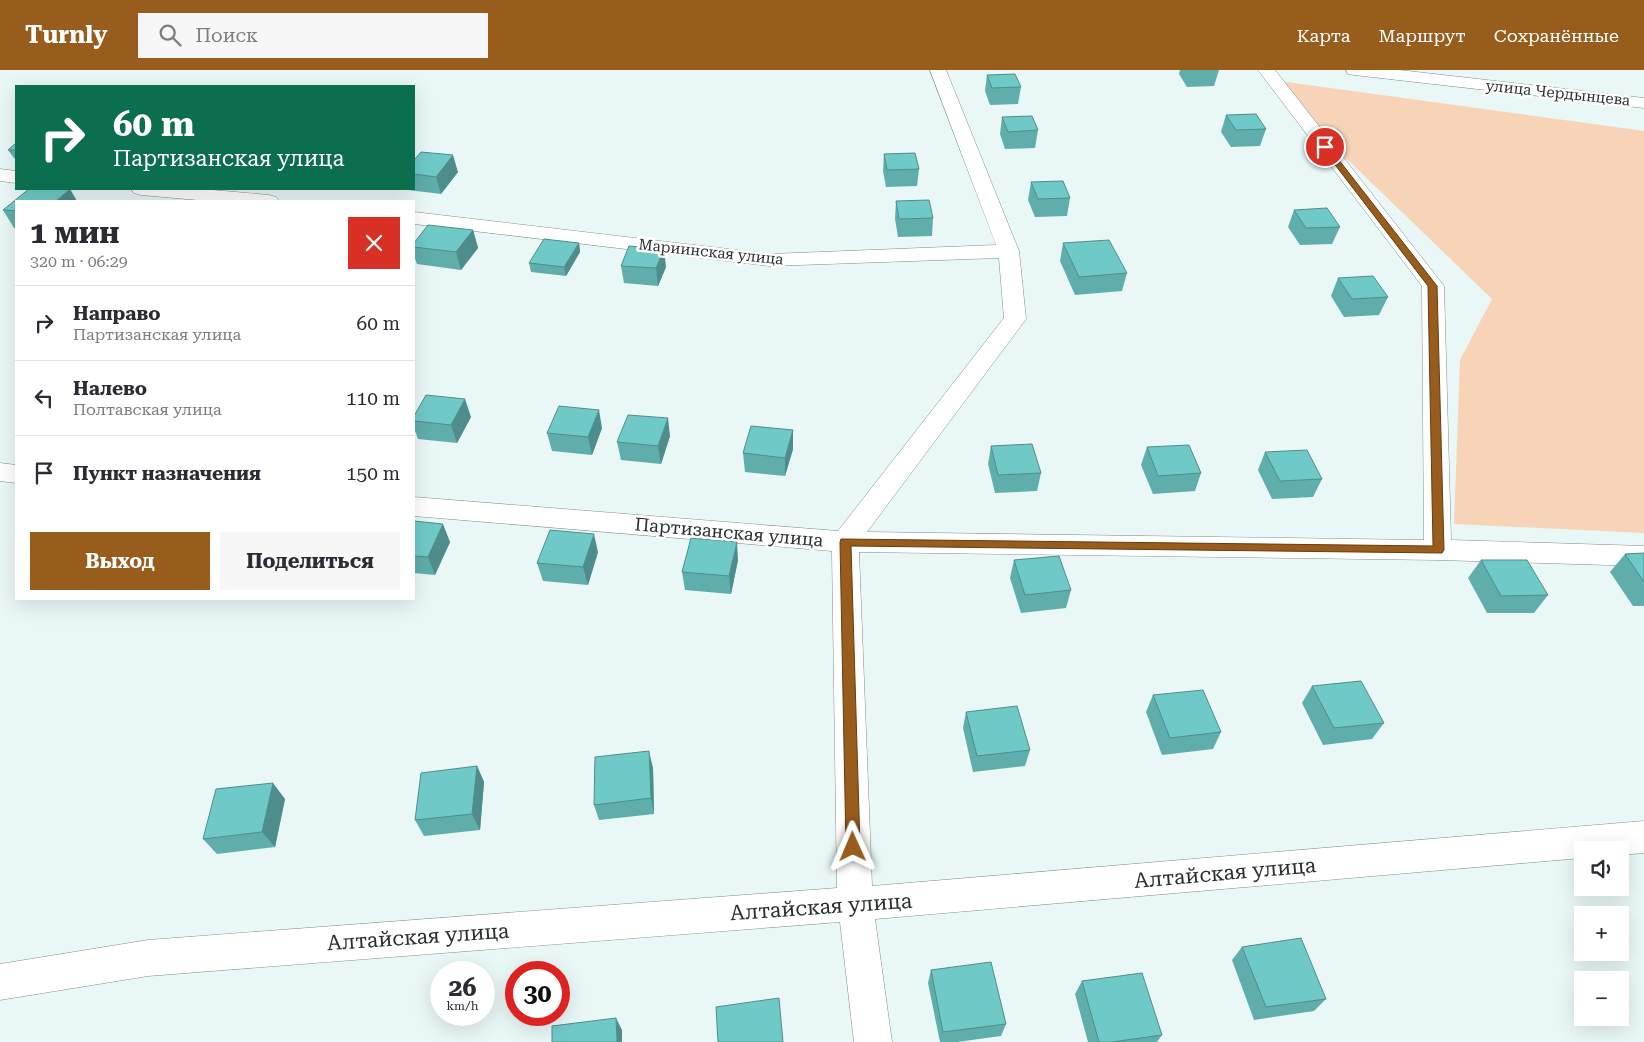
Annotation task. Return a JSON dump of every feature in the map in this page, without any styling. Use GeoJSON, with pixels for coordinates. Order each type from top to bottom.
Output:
{"type":"FeatureCollection","features":[{"type":"Feature","properties":{"kind":"street"},"geometry":{"type":"LineString","coordinates":[[873,1042],[855,904],[845,542],[1015,320],[1009,251],[938,70]]}},
{"type":"Feature","properties":{"kind":"street"},"geometry":{"type":"LineString","coordinates":[[1266,70],[1432,286],[1438,550]]}},
{"type":"Feature","properties":{"kind":"street","name":"улица Чердынцева"},"geometry":{"type":"LineString","coordinates":[[1354,70],[1644,103]]}},
{"type":"Feature","properties":{"kind":"street"},"geometry":{"type":"LineString","coordinates":[[0,176],[15,177]]}},
{"type":"Feature","properties":{"kind":"street"},"geometry":{"type":"LineString","coordinates":[[152,190],[258,200]]}},
{"type":"Feature","properties":{"kind":"street","name":"Мариинская улица"},"geometry":{"type":"LineString","coordinates":[[415,218],[770,260],[1009,251]]}},
{"type":"Feature","properties":{"kind":"street"},"geometry":{"type":"LineString","coordinates":[[0,472],[15,474]]}},
{"type":"Feature","properties":{"kind":"street","name":"Партизанская улица"},"geometry":{"type":"LineString","coordinates":[[415,506],[845,542],[1438,550],[1644,556]]}},
{"type":"Feature","properties":{"kind":"street","name":"Алтайская улица"},"geometry":{"type":"LineString","coordinates":[[0,982],[148,958],[855,904],[1644,837]]}},
{"type":"Feature","properties":{"kind":"shaded area"},"geometry":{"type":"Polygon","coordinates":[[[1264,79],[1644,131],[1644,533],[1454,524],[1460,360],[1492,299],[1264,79]]]}},
{"type":"Feature","properties":{"kind":"building"},"geometry":{"type":"Polygon","coordinates":[[[1015,74],[1021,87],[992,88],[987,75],[1015,74]]]}},
{"type":"Feature","properties":{"kind":"building"},"geometry":{"type":"Polygon","coordinates":[[[1256,114],[1266,129],[1236,130],[1226,115],[1256,114]]]}},
{"type":"Feature","properties":{"kind":"building"},"geometry":{"type":"Polygon","coordinates":[[[1032,116],[1038,130],[1008,132],[1002,117],[1032,116]]]}},
{"type":"Feature","properties":{"kind":"building"},"geometry":{"type":"Polygon","coordinates":[[[15,144],[15,150],[8,150],[15,144]]]}},
{"type":"Feature","properties":{"kind":"building"},"geometry":{"type":"Polygon","coordinates":[[[421,152],[453,155],[436,177],[415,174],[415,159],[421,152]]]}},
{"type":"Feature","properties":{"kind":"building"},"geometry":{"type":"Polygon","coordinates":[[[915,153],[919,169],[887,170],[884,154],[915,153]]]}},
{"type":"Feature","properties":{"kind":"building"},"geometry":{"type":"Polygon","coordinates":[[[1063,181],[1070,198],[1038,199],[1031,182],[1063,181]]]}},
{"type":"Feature","properties":{"kind":"building"},"geometry":{"type":"Polygon","coordinates":[[[28,190],[69,190],[57,200],[15,200],[28,190]]]}},
{"type":"Feature","properties":{"kind":"building"},"geometry":{"type":"Polygon","coordinates":[[[15,200],[15,211],[3,210],[15,200]]]}},
{"type":"Feature","properties":{"kind":"building"},"geometry":{"type":"Polygon","coordinates":[[[929,200],[933,218],[899,219],[896,201],[929,200]]]}},
{"type":"Feature","properties":{"kind":"building"},"geometry":{"type":"Polygon","coordinates":[[[1327,208],[1340,227],[1306,228],[1294,210],[1327,208]]]}},
{"type":"Feature","properties":{"kind":"building"},"geometry":{"type":"Polygon","coordinates":[[[428,225],[473,230],[456,252],[415,247],[415,242],[428,225]]]}},
{"type":"Feature","properties":{"kind":"building"},"geometry":{"type":"Polygon","coordinates":[[[544,239],[579,243],[564,267],[529,263],[544,239]]]}},
{"type":"Feature","properties":{"kind":"building"},"geometry":{"type":"Polygon","coordinates":[[[1109,240],[1127,273],[1079,277],[1063,243],[1109,240]]]}},
{"type":"Feature","properties":{"kind":"building"},"geometry":{"type":"Polygon","coordinates":[[[629,246],[664,249],[656,268],[621,266],[629,246]]]}},
{"type":"Feature","properties":{"kind":"building"},"geometry":{"type":"Polygon","coordinates":[[[1373,276],[1388,297],[1352,299],[1338,278],[1373,276]]]}},
{"type":"Feature","properties":{"kind":"building"},"geometry":{"type":"Polygon","coordinates":[[[426,395],[465,399],[451,425],[415,421],[415,414],[426,395]]]}},
{"type":"Feature","properties":{"kind":"building"},"geometry":{"type":"Polygon","coordinates":[[[559,406],[599,410],[588,437],[547,433],[559,406]]]}},
{"type":"Feature","properties":{"kind":"building"},"geometry":{"type":"Polygon","coordinates":[[[628,415],[668,418],[658,446],[617,442],[628,415]]]}},
{"type":"Feature","properties":{"kind":"building"},"geometry":{"type":"Polygon","coordinates":[[[751,426],[793,430],[785,458],[743,453],[751,426]]]}},
{"type":"Feature","properties":{"kind":"building"},"geometry":{"type":"Polygon","coordinates":[[[1032,444],[1041,473],[998,475],[991,446],[1032,444]]]}},
{"type":"Feature","properties":{"kind":"building"},"geometry":{"type":"Polygon","coordinates":[[[1189,445],[1201,473],[1158,476],[1147,447],[1189,445]]]}},
{"type":"Feature","properties":{"kind":"building"},"geometry":{"type":"Polygon","coordinates":[[[1307,450],[1322,479],[1280,481],[1265,452],[1307,450]]]}},
{"type":"Feature","properties":{"kind":"building"},"geometry":{"type":"Polygon","coordinates":[[[415,521],[443,524],[428,557],[415,556],[415,521]]]}},
{"type":"Feature","properties":{"kind":"building"},"geometry":{"type":"Polygon","coordinates":[[[550,530],[594,534],[583,567],[537,563],[550,530]]]}},
{"type":"Feature","properties":{"kind":"building"},"geometry":{"type":"Polygon","coordinates":[[[691,538],[737,542],[729,576],[682,572],[691,538]]]}},
{"type":"Feature","properties":{"kind":"building"},"geometry":{"type":"Polygon","coordinates":[[[1644,553],[1644,582],[1625,554],[1644,553]]]}},
{"type":"Feature","properties":{"kind":"building"},"geometry":{"type":"Polygon","coordinates":[[[1059,556],[1071,590],[1025,595],[1014,560],[1059,556]]]}},
{"type":"Feature","properties":{"kind":"building"},"geometry":{"type":"Polygon","coordinates":[[[1481,560],[1527,560],[1548,595],[1501,596],[1481,560]]]}},
{"type":"Feature","properties":{"kind":"building"},"geometry":{"type":"Polygon","coordinates":[[[1361,681],[1384,723],[1334,728],[1312,686],[1361,681]]]}},
{"type":"Feature","properties":{"kind":"building"},"geometry":{"type":"Polygon","coordinates":[[[1203,690],[1221,732],[1170,738],[1153,695],[1203,690]]]}},
{"type":"Feature","properties":{"kind":"building"},"geometry":{"type":"Polygon","coordinates":[[[1017,706],[1030,750],[977,756],[966,712],[1017,706]]]}},
{"type":"Feature","properties":{"kind":"building"},"geometry":{"type":"Polygon","coordinates":[[[649,751],[651,798],[594,805],[595,757],[649,751]]]}},
{"type":"Feature","properties":{"kind":"building"},"geometry":{"type":"Polygon","coordinates":[[[477,766],[472,814],[415,820],[421,773],[477,766]]]}},
{"type":"Feature","properties":{"kind":"building"},"geometry":{"type":"Polygon","coordinates":[[[273,783],[262,832],[203,839],[216,789],[273,783]]]}},
{"type":"Feature","properties":{"kind":"building"},"geometry":{"type":"Polygon","coordinates":[[[1301,938],[1326,999],[1266,1007],[1242,947],[1301,938]]]}},
{"type":"Feature","properties":{"kind":"building"},"geometry":{"type":"Polygon","coordinates":[[[991,962],[1006,1024],[943,1032],[931,970],[991,962]]]}},
{"type":"Feature","properties":{"kind":"building"},"geometry":{"type":"Polygon","coordinates":[[[1142,973],[1162,1035],[1099,1042],[1082,981],[1142,973]]]}},
{"type":"Feature","properties":{"kind":"building"},"geometry":{"type":"Polygon","coordinates":[[[779,998],[783,1042],[718,1042],[716,1007],[779,998]]]}},
{"type":"Feature","properties":{"kind":"building"},"geometry":{"type":"Polygon","coordinates":[[[616,1018],[617,1042],[552,1042],[552,1026],[570,1026],[570,1024],[616,1018]]]}},
{"type":"Feature","properties":{"kind":"route"},"geometry":{"type":"LineString","coordinates":[[853,847],[845,542],[1438,550],[1432,286],[1325,147]]}}]}
